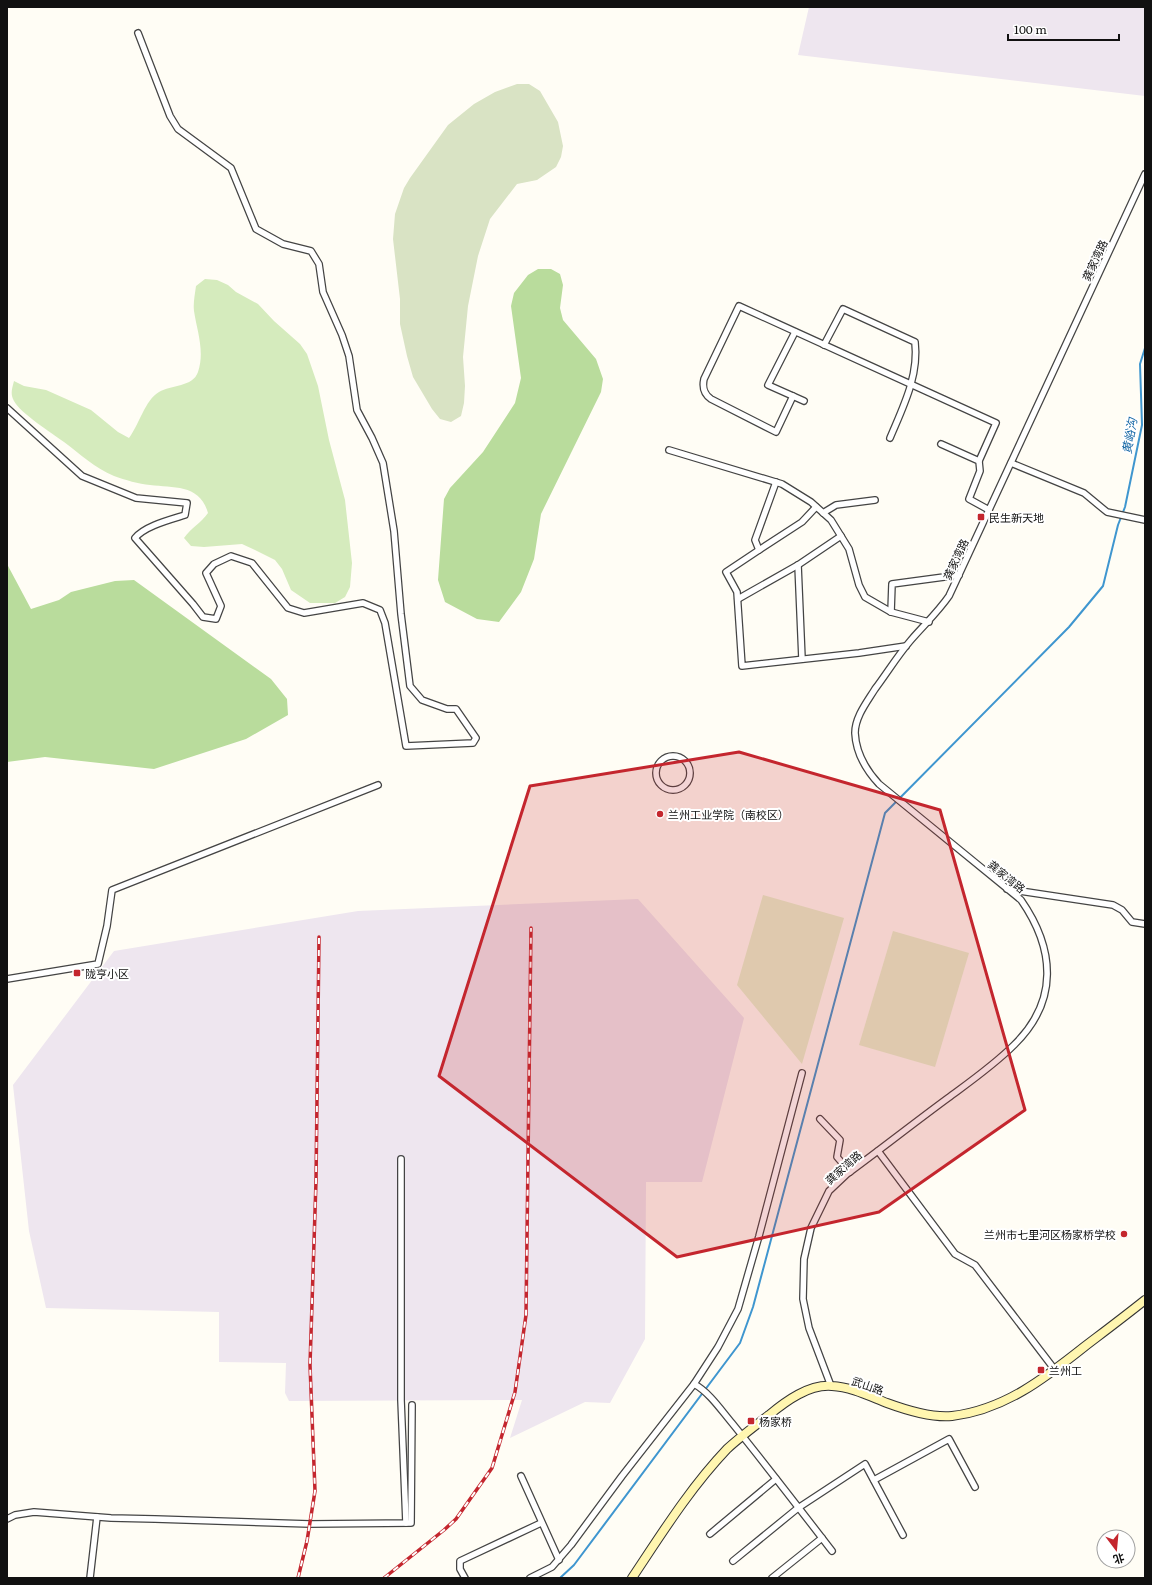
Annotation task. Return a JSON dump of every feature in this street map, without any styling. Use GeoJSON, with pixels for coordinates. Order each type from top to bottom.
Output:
{"type":"FeatureCollection","features":[{"type":"Feature","properties":{"kind":"main road","name":"武山路"},"geometry":{"type":"LineString","coordinates":[[632,1578],[674,1514],[696,1484],[728,1448],[789,1400],[808,1390],[831,1386],[857,1391],[888,1403],[935,1416],[951,1416],[987,1408],[1027,1389],[1055,1370],[1145,1300]]}},
{"type":"Feature","properties":{"kind":"street"},"geometry":{"type":"LineString","coordinates":[[7,408],[82,476],[136,498],[187,504],[185,515],[140,531],[135,538],[203,617],[216,618],[221,606],[206,573],[214,564],[231,556],[252,563],[288,608],[304,612],[362,603],[380,610],[385,623],[406,746],[473,743],[476,738],[456,709],[447,709],[422,700],[410,686],[401,614],[394,530],[383,463],[357,410],[349,356],[342,335],[323,292],[319,264],[311,251],[282,244],[256,229],[231,168],[178,129],[170,116],[138,33]]}},
{"type":"Feature","properties":{"kind":"street","name":"龚家湾路"},"geometry":{"type":"LineString","coordinates":[[831,1386],[809,1328],[803,1299],[804,1259],[811,1228],[829,1191],[850,1172],[992,1065],[1015,1044],[1030,1026],[1041,1007],[1047,989],[1047,962],[1044,947],[1032,916],[1021,900],[903,804],[869,773],[857,746],[855,732],[862,708],[906,646],[929,622],[949,596],[1145,174]]}},
{"type":"Feature","properties":{"kind":"street"},"geometry":{"type":"LineString","coordinates":[[793,396],[776,432],[711,399],[704,393],[703,384],[739,306],[996,423],[979,461],[980,471],[969,499],[989,510]]}},
{"type":"Feature","properties":{"kind":"street"},"geometry":{"type":"LineString","coordinates":[[824,345],[842,309],[915,342],[916,355],[911,385],[890,438]]}},
{"type":"Feature","properties":{"kind":"street"},"geometry":{"type":"LineString","coordinates":[[795,332],[768,385],[804,401]]}},
{"type":"Feature","properties":{"kind":"street"},"geometry":{"type":"LineString","coordinates":[[941,444],[979,461]]}},
{"type":"Feature","properties":{"kind":"street"},"geometry":{"type":"LineString","coordinates":[[669,450],[782,484],[816,507],[831,520],[849,549],[859,585],[865,598],[891,612],[929,622]]}},
{"type":"Feature","properties":{"kind":"street"},"geometry":{"type":"LineString","coordinates":[[1011,463],[1084,493],[1107,512],[1128,518],[1145,520]]}},
{"type":"Feature","properties":{"kind":"street"},"geometry":{"type":"LineString","coordinates":[[760,550],[755,540],[776,482]]}},
{"type":"Feature","properties":{"kind":"street"},"geometry":{"type":"LineString","coordinates":[[823,513],[836,505],[874,500]]}},
{"type":"Feature","properties":{"kind":"street"},"geometry":{"type":"LineString","coordinates":[[816,507],[802,522],[726,572],[737,592],[742,666],[906,646]]}},
{"type":"Feature","properties":{"kind":"street"},"geometry":{"type":"LineString","coordinates":[[738,599],[798,565],[841,536]]}},
{"type":"Feature","properties":{"kind":"street"},"geometry":{"type":"LineString","coordinates":[[798,565],[802,659]]}},
{"type":"Feature","properties":{"kind":"street"},"geometry":{"type":"LineString","coordinates":[[891,612],[892,584],[959,575]]}},
{"type":"Feature","properties":{"kind":"street"},"geometry":{"type":"LineString","coordinates":[[672,755],[678,756],[684,760],[689,765],[690,772],[690,778],[686,784],[681,788],[674,790],[667,790],[661,786],[657,781],[655,774],[656,767],[660,761],[665,757],[672,755]]}},
{"type":"Feature","properties":{"kind":"street"},"geometry":{"type":"LineString","coordinates":[[7,979],[98,964],[107,926],[112,890],[378,785]]}},
{"type":"Feature","properties":{"kind":"street"},"geometry":{"type":"LineString","coordinates":[[1007,889],[1113,906],[1122,910],[1132,922],[1145,924]]}},
{"type":"Feature","properties":{"kind":"street"},"geometry":{"type":"LineString","coordinates":[[530,1578],[552,1568],[559,1560],[697,1385],[718,1347],[738,1308],[759,1236],[802,1073]]}},
{"type":"Feature","properties":{"kind":"street"},"geometry":{"type":"LineString","coordinates":[[820,1119],[840,1140],[837,1157],[850,1172]]}},
{"type":"Feature","properties":{"kind":"street"},"geometry":{"type":"LineString","coordinates":[[878,1151],[955,1254],[975,1264],[1055,1370]]}},
{"type":"Feature","properties":{"kind":"street"},"geometry":{"type":"LineString","coordinates":[[401,1159],[401,1400],[406,1523]]}},
{"type":"Feature","properties":{"kind":"street"},"geometry":{"type":"LineString","coordinates":[[697,1385],[715,1403],[742,1436],[832,1551]]}},
{"type":"Feature","properties":{"kind":"street"},"geometry":{"type":"LineString","coordinates":[[7,1519],[15,1515],[34,1512],[97,1517],[310,1524],[410,1523],[412,1405]]}},
{"type":"Feature","properties":{"kind":"street"},"geometry":{"type":"LineString","coordinates":[[874,1480],[949,1439],[975,1486]]}},
{"type":"Feature","properties":{"kind":"street"},"geometry":{"type":"LineString","coordinates":[[733,1560],[798,1508],[865,1464],[903,1534]]}},
{"type":"Feature","properties":{"kind":"street"},"geometry":{"type":"LineString","coordinates":[[521,1476],[559,1560]]}},
{"type":"Feature","properties":{"kind":"street"},"geometry":{"type":"LineString","coordinates":[[710,1534],[776,1479]]}},
{"type":"Feature","properties":{"kind":"street"},"geometry":{"type":"LineString","coordinates":[[90,1578],[97,1517]]}},
{"type":"Feature","properties":{"kind":"street"},"geometry":{"type":"LineString","coordinates":[[465,1578],[460,1569],[460,1561],[541,1523]]}},
{"type":"Feature","properties":{"kind":"street"},"geometry":{"type":"LineString","coordinates":[[772,1578],[822,1538]]}},
{"type":"Feature","properties":{"kind":"highlighted area"},"geometry":{"type":"Polygon","coordinates":[[[739,752],[940,810],[1025,1110],[879,1212],[677,1257],[439,1076],[530,786],[739,752]]]}},
{"type":"Feature","properties":{"kind":"shaded area"},"geometry":{"type":"Polygon","coordinates":[[[809,7],[1145,7],[1145,96],[798,55],[809,7]]]}},
{"type":"Feature","properties":{"kind":"shaded area"},"geometry":{"type":"Polygon","coordinates":[[[638,899],[744,1018],[702,1182],[646,1182],[645,1339],[610,1403],[585,1402],[510,1438],[522,1400],[289,1401],[285,1393],[286,1363],[219,1362],[219,1312],[46,1308],[29,1231],[13,1085],[114,951],[358,911],[638,899]]]}},
{"type":"Feature","properties":{"kind":"green space"},"geometry":{"type":"Polygon","coordinates":[[[517,84],[529,84],[540,91],[558,122],[563,146],[561,157],[556,167],[537,180],[517,184],[490,219],[478,256],[468,306],[463,357],[465,386],[464,403],[461,416],[451,422],[440,419],[432,409],[413,377],[407,356],[400,324],[400,299],[393,239],[395,214],[404,188],[448,125],[474,104],[495,92],[517,84]]]}},
{"type":"Feature","properties":{"kind":"green space"},"geometry":{"type":"Polygon","coordinates":[[[538,269],[551,269],[560,274],[563,285],[560,308],[563,320],[596,359],[603,379],[601,392],[541,514],[534,559],[521,592],[499,622],[477,619],[445,602],[438,580],[444,499],[450,488],[483,452],[515,403],[521,378],[511,306],[514,293],[528,275],[538,269]]]}},
{"type":"Feature","properties":{"kind":"green space"},"geometry":{"type":"Polygon","coordinates":[[[205,279],[217,280],[228,285],[236,292],[258,304],[274,321],[300,344],[307,354],[318,386],[329,440],[345,500],[352,563],[350,587],[345,597],[335,603],[310,603],[291,590],[282,569],[275,560],[242,544],[204,547],[191,546],[184,538],[208,513],[199,497],[185,489],[137,483],[107,473],[29,417],[17,406],[14,401],[12,391],[14,381],[24,386],[46,390],[91,410],[118,432],[129,438],[146,407],[154,396],[164,390],[187,383],[195,377],[198,372],[201,349],[194,311],[194,302],[196,286],[205,279]]]}},
{"type":"Feature","properties":{"kind":"green space"},"geometry":{"type":"Polygon","coordinates":[[[7,564],[31,609],[59,600],[71,592],[115,581],[134,580],[271,679],[287,699],[288,715],[246,739],[154,769],[45,757],[7,762],[7,564]]]}},
{"type":"Feature","properties":{"kind":"green space"},"geometry":{"type":"Polygon","coordinates":[[[763,895],[844,918],[802,1064],[737,985],[763,895]]]}},
{"type":"Feature","properties":{"kind":"green space"},"geometry":{"type":"Polygon","coordinates":[[[893,931],[969,953],[935,1067],[859,1045],[893,931]]]}},
{"type":"Feature","properties":{"kind":"waterway","name":"黄峪沟"},"geometry":{"type":"LineString","coordinates":[[560,1578],[574,1565],[740,1343],[753,1307],[885,813],[1069,627],[1103,586],[1118,525],[1125,507],[1142,425],[1140,364],[1145,348]]}},
{"type":"Feature","properties":{"kind":"railway"},"geometry":{"type":"LineString","coordinates":[[384,1578],[456,1519],[492,1468],[515,1392],[526,1315],[531,928]]}},
{"type":"Feature","properties":{"kind":"railway"},"geometry":{"type":"LineString","coordinates":[[298,1578],[307,1541],[315,1491],[310,1365],[316,1181],[319,937]]}},
{"type":"Feature","properties":{"kind":"place","name":"民生新天地"},"geometry":{"type":"Point","coordinates":[981,517]}},
{"type":"Feature","properties":{"kind":"place","name":"兰州工业学院（南校区）"},"geometry":{"type":"Point","coordinates":[660,814]}},
{"type":"Feature","properties":{"kind":"place","name":"陇亨小区"},"geometry":{"type":"Point","coordinates":[77,973]}},
{"type":"Feature","properties":{"kind":"place","name":"兰州市七里河区杨家桥学校"},"geometry":{"type":"Point","coordinates":[1124,1234]}},
{"type":"Feature","properties":{"kind":"place","name":"兰州工"},"geometry":{"type":"Point","coordinates":[1041,1370]}},
{"type":"Feature","properties":{"kind":"place","name":"杨家桥"},"geometry":{"type":"Point","coordinates":[751,1421]}}]}
